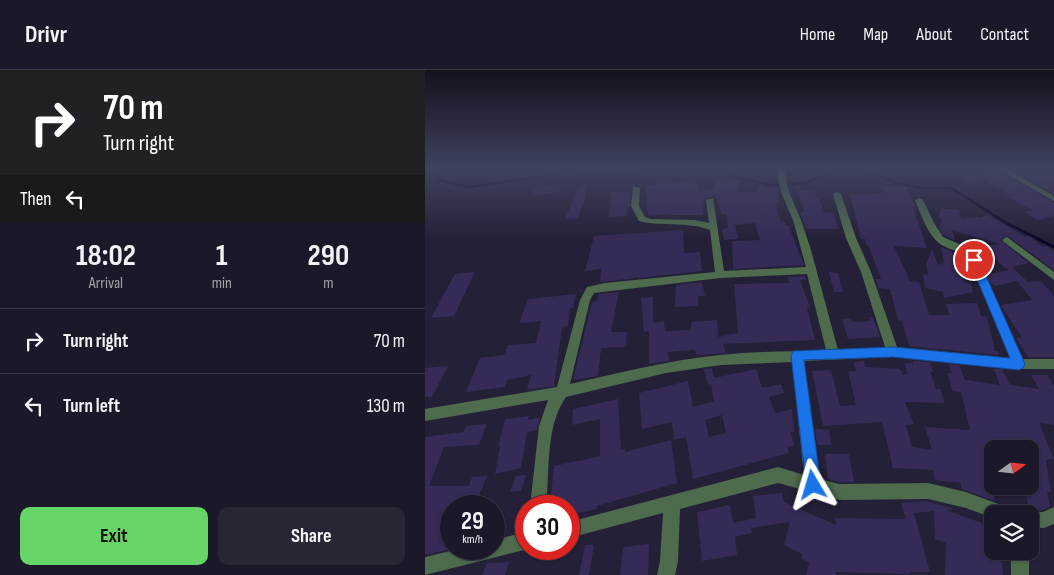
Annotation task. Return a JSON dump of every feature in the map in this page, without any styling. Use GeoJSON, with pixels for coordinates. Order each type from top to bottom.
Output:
{"type":"FeatureCollection","features":[{"type":"Feature","properties":{"kind":"street"},"geometry":{"type":"LineString","coordinates":[[635,193],[635,206],[642,219],[650,222],[695,222],[713,228]]}},
{"type":"Feature","properties":{"kind":"street"},"geometry":{"type":"LineString","coordinates":[[785,193],[797,220],[833,354]]}},
{"type":"Feature","properties":{"kind":"street"},"geometry":{"type":"LineString","coordinates":[[1043,193],[1054,199]]}},
{"type":"Feature","properties":{"kind":"street"},"geometry":{"type":"LineString","coordinates":[[837,194],[851,238],[866,272],[893,352]]}},
{"type":"Feature","properties":{"kind":"street"},"geometry":{"type":"LineString","coordinates":[[709,200],[720,275]]}},
{"type":"Feature","properties":{"kind":"street"},"geometry":{"type":"LineString","coordinates":[[919,200],[937,236],[943,242],[966,250],[974,260],[1019,364]]}},
{"type":"Feature","properties":{"kind":"street"},"geometry":{"type":"LineString","coordinates":[[1007,240],[1054,277]]}},
{"type":"Feature","properties":{"kind":"street"},"geometry":{"type":"LineString","coordinates":[[539,495],[547,426],[552,406],[562,392],[585,300],[591,290],[720,275],[811,270]]}},
{"type":"Feature","properties":{"kind":"street"},"geometry":{"type":"LineString","coordinates":[[425,415],[562,392],[666,368],[721,360],[893,352],[1019,364],[1054,364]]}},
{"type":"Feature","properties":{"kind":"street"},"geometry":{"type":"LineString","coordinates":[[797,355],[813,485]]}},
{"type":"Feature","properties":{"kind":"street"},"geometry":{"type":"LineString","coordinates":[[580,527],[779,475],[839,492],[928,491],[966,500],[984,507]]}},
{"type":"Feature","properties":{"kind":"street"},"geometry":{"type":"LineString","coordinates":[[666,575],[669,561],[672,502]]}},
{"type":"Feature","properties":{"kind":"street"},"geometry":{"type":"LineString","coordinates":[[1039,520],[1044,520],[1054,515]]}},
{"type":"Feature","properties":{"kind":"street"},"geometry":{"type":"LineString","coordinates":[[425,566],[515,544]]}},
{"type":"Feature","properties":{"kind":"street"},"geometry":{"type":"LineString","coordinates":[[1020,560],[1020,575]]}},
{"type":"Feature","properties":{"kind":"building"},"geometry":{"type":"Polygon","coordinates":[[[532,193],[556,193],[532,196],[532,193]]]}},
{"type":"Feature","properties":{"kind":"building"},"geometry":{"type":"Polygon","coordinates":[[[576,193],[586,193],[586,198],[578,218],[565,219],[576,193]]]}},
{"type":"Feature","properties":{"kind":"building"},"geometry":{"type":"Polygon","coordinates":[[[612,193],[629,193],[630,207],[627,208],[626,216],[608,217],[612,193]]]}},
{"type":"Feature","properties":{"kind":"building"},"geometry":{"type":"Polygon","coordinates":[[[646,193],[778,193],[779,203],[775,203],[781,221],[783,220],[786,226],[788,225],[804,265],[733,269],[732,241],[760,240],[755,223],[735,225],[738,239],[724,240],[722,230],[728,227],[727,214],[721,214],[717,199],[715,200],[714,196],[704,199],[703,215],[672,214],[648,216],[646,193]]]}},
{"type":"Feature","properties":{"kind":"building"},"geometry":{"type":"Polygon","coordinates":[[[799,193],[815,193],[824,212],[834,213],[838,229],[806,229],[800,213],[804,212],[799,193]]]}},
{"type":"Feature","properties":{"kind":"building"},"geometry":{"type":"Polygon","coordinates":[[[909,193],[916,207],[913,207],[927,248],[894,246],[910,281],[919,282],[929,315],[949,315],[946,304],[977,303],[981,316],[987,317],[995,351],[998,351],[999,355],[909,346],[902,321],[898,320],[890,289],[879,288],[875,279],[881,279],[865,239],[861,239],[850,194],[909,193]]]}},
{"type":"Feature","properties":{"kind":"building"},"geometry":{"type":"Polygon","coordinates":[[[1006,193],[1036,193],[1054,203],[1054,216],[1037,220],[1024,212],[1032,210],[1006,196],[1010,195],[1006,193]]]}},
{"type":"Feature","properties":{"kind":"building"},"geometry":{"type":"Polygon","coordinates":[[[941,208],[959,210],[961,219],[979,218],[988,215],[1025,237],[1029,236],[1043,247],[1047,246],[1054,251],[1054,270],[1008,236],[1000,240],[1029,263],[1012,267],[1028,282],[1041,281],[1054,296],[1054,357],[1028,357],[1016,338],[1022,338],[1001,305],[1032,300],[1017,281],[995,286],[989,281],[986,275],[1008,270],[1008,268],[1005,268],[991,255],[982,257],[973,248],[1000,244],[952,230],[955,240],[944,236],[939,228],[942,219],[939,218],[941,208]]]}},
{"type":"Feature","properties":{"kind":"building"},"geometry":{"type":"Polygon","coordinates":[[[683,230],[684,253],[700,252],[702,271],[600,282],[601,269],[585,271],[594,236],[683,230]]]}},
{"type":"Feature","properties":{"kind":"building"},"geometry":{"type":"Polygon","coordinates":[[[941,247],[954,253],[965,283],[971,283],[973,292],[944,298],[943,292],[925,288],[923,274],[928,275],[926,264],[932,249],[938,265],[944,263],[941,247]]]}},
{"type":"Feature","properties":{"kind":"building"},"geometry":{"type":"Polygon","coordinates":[[[475,272],[454,316],[431,318],[455,274],[475,272]]]}},
{"type":"Feature","properties":{"kind":"building"},"geometry":{"type":"Polygon","coordinates":[[[829,272],[838,273],[843,292],[834,292],[829,272]]]}},
{"type":"Feature","properties":{"kind":"building"},"geometry":{"type":"Polygon","coordinates":[[[805,276],[806,280],[800,280],[810,307],[807,308],[815,340],[723,344],[726,353],[696,355],[695,350],[668,352],[669,361],[649,364],[649,331],[644,332],[641,298],[653,297],[653,323],[664,321],[665,331],[691,330],[691,322],[717,320],[718,337],[738,333],[734,284],[789,283],[788,277],[805,276]]]}},
{"type":"Feature","properties":{"kind":"building"},"geometry":{"type":"Polygon","coordinates":[[[702,282],[705,296],[698,296],[698,306],[675,307],[676,285],[702,282]]]}},
{"type":"Feature","properties":{"kind":"building"},"geometry":{"type":"Polygon","coordinates":[[[619,292],[611,332],[627,332],[626,347],[601,348],[598,376],[573,380],[592,302],[597,301],[599,294],[619,292]]]}},
{"type":"Feature","properties":{"kind":"building"},"geometry":{"type":"Polygon","coordinates":[[[576,294],[573,308],[570,308],[568,326],[562,327],[554,386],[527,390],[531,375],[507,380],[505,387],[466,392],[480,358],[504,355],[508,345],[536,343],[541,321],[519,323],[528,299],[576,294]]]}},
{"type":"Feature","properties":{"kind":"building"},"geometry":{"type":"Polygon","coordinates":[[[869,317],[873,317],[880,337],[848,339],[842,319],[851,318],[852,322],[871,321],[869,317]]]}},
{"type":"Feature","properties":{"kind":"building"},"geometry":{"type":"Polygon","coordinates":[[[864,361],[865,367],[900,369],[903,375],[907,374],[905,363],[913,363],[913,361],[930,362],[933,372],[930,371],[936,389],[940,389],[945,403],[905,402],[914,424],[906,425],[912,447],[932,450],[925,427],[970,430],[961,392],[952,391],[948,373],[952,373],[949,364],[959,365],[965,380],[1000,385],[994,369],[1002,369],[1010,385],[1039,389],[1031,375],[1047,375],[1054,386],[1054,425],[1039,423],[1054,459],[1046,460],[1051,492],[1047,491],[1050,507],[1043,510],[1039,509],[1039,505],[1028,505],[1027,496],[1039,495],[1039,440],[984,440],[984,495],[994,495],[995,501],[961,489],[961,483],[935,480],[933,470],[893,468],[882,422],[823,426],[812,371],[831,370],[840,406],[856,405],[848,371],[856,371],[854,362],[864,361]]]}},
{"type":"Feature","properties":{"kind":"building"},"geometry":{"type":"Polygon","coordinates":[[[448,366],[432,397],[425,397],[425,368],[448,366]]]}},
{"type":"Feature","properties":{"kind":"building"},"geometry":{"type":"Polygon","coordinates":[[[712,368],[714,378],[756,369],[762,388],[781,384],[784,393],[769,397],[775,413],[792,409],[794,432],[791,432],[794,446],[787,447],[789,453],[693,479],[686,437],[674,440],[672,422],[642,429],[639,393],[688,381],[693,407],[714,401],[711,384],[708,385],[704,369],[712,368]],[[722,415],[705,420],[709,437],[726,433],[722,415]]]}},
{"type":"Feature","properties":{"kind":"building"},"geometry":{"type":"Polygon","coordinates":[[[618,399],[621,450],[625,449],[625,452],[671,440],[677,483],[580,513],[580,495],[551,495],[554,466],[600,456],[600,419],[572,425],[573,409],[618,399]]]}},
{"type":"Feature","properties":{"kind":"building"},"geometry":{"type":"Polygon","coordinates":[[[529,416],[528,420],[540,417],[537,430],[527,432],[521,468],[495,474],[500,446],[498,447],[505,419],[529,416]]]}},
{"type":"Feature","properties":{"kind":"building"},"geometry":{"type":"Polygon","coordinates":[[[487,424],[479,445],[444,447],[429,486],[469,486],[472,477],[487,476],[479,495],[440,495],[440,552],[425,555],[425,437],[463,432],[466,426],[487,424]]]}},
{"type":"Feature","properties":{"kind":"building"},"geometry":{"type":"Polygon","coordinates":[[[815,429],[829,430],[831,445],[817,445],[815,429]]]}},
{"type":"Feature","properties":{"kind":"building"},"geometry":{"type":"Polygon","coordinates":[[[825,454],[849,454],[854,482],[839,482],[828,479],[825,454]]]}},
{"type":"Feature","properties":{"kind":"building"},"geometry":{"type":"Polygon","coordinates":[[[526,475],[521,491],[510,492],[516,476],[526,475]]]}},
{"type":"Feature","properties":{"kind":"building"},"geometry":{"type":"Polygon","coordinates":[[[782,493],[784,502],[836,525],[835,518],[906,519],[901,503],[926,501],[953,509],[946,510],[984,524],[984,560],[1002,560],[1003,575],[945,575],[946,543],[935,539],[934,511],[914,513],[930,572],[909,572],[910,574],[835,572],[836,575],[806,575],[809,563],[801,559],[802,554],[784,545],[790,522],[751,528],[752,533],[735,537],[737,555],[702,561],[697,512],[730,505],[733,523],[756,518],[753,496],[782,493]]]}},
{"type":"Feature","properties":{"kind":"building"},"geometry":{"type":"Polygon","coordinates":[[[649,544],[648,575],[620,575],[623,547],[649,544]]]}},
{"type":"Feature","properties":{"kind":"building"},"geometry":{"type":"Polygon","coordinates":[[[585,545],[594,545],[589,575],[579,575],[585,545]]]}},
{"type":"Feature","properties":{"kind":"building"},"geometry":{"type":"Polygon","coordinates":[[[509,562],[505,575],[482,575],[487,563],[509,562]]]}},
{"type":"Feature","properties":{"kind":"waterway"},"geometry":{"type":"LineString","coordinates":[[958,193],[1008,224],[1039,239]]}},
{"type":"Feature","properties":{"kind":"waterway"},"geometry":{"type":"LineString","coordinates":[[1036,238],[1054,247]]}},
{"type":"Feature","properties":{"kind":"route"},"geometry":{"type":"LineString","coordinates":[[813,485],[797,355],[893,352],[1019,364],[974,260]]}}]}
